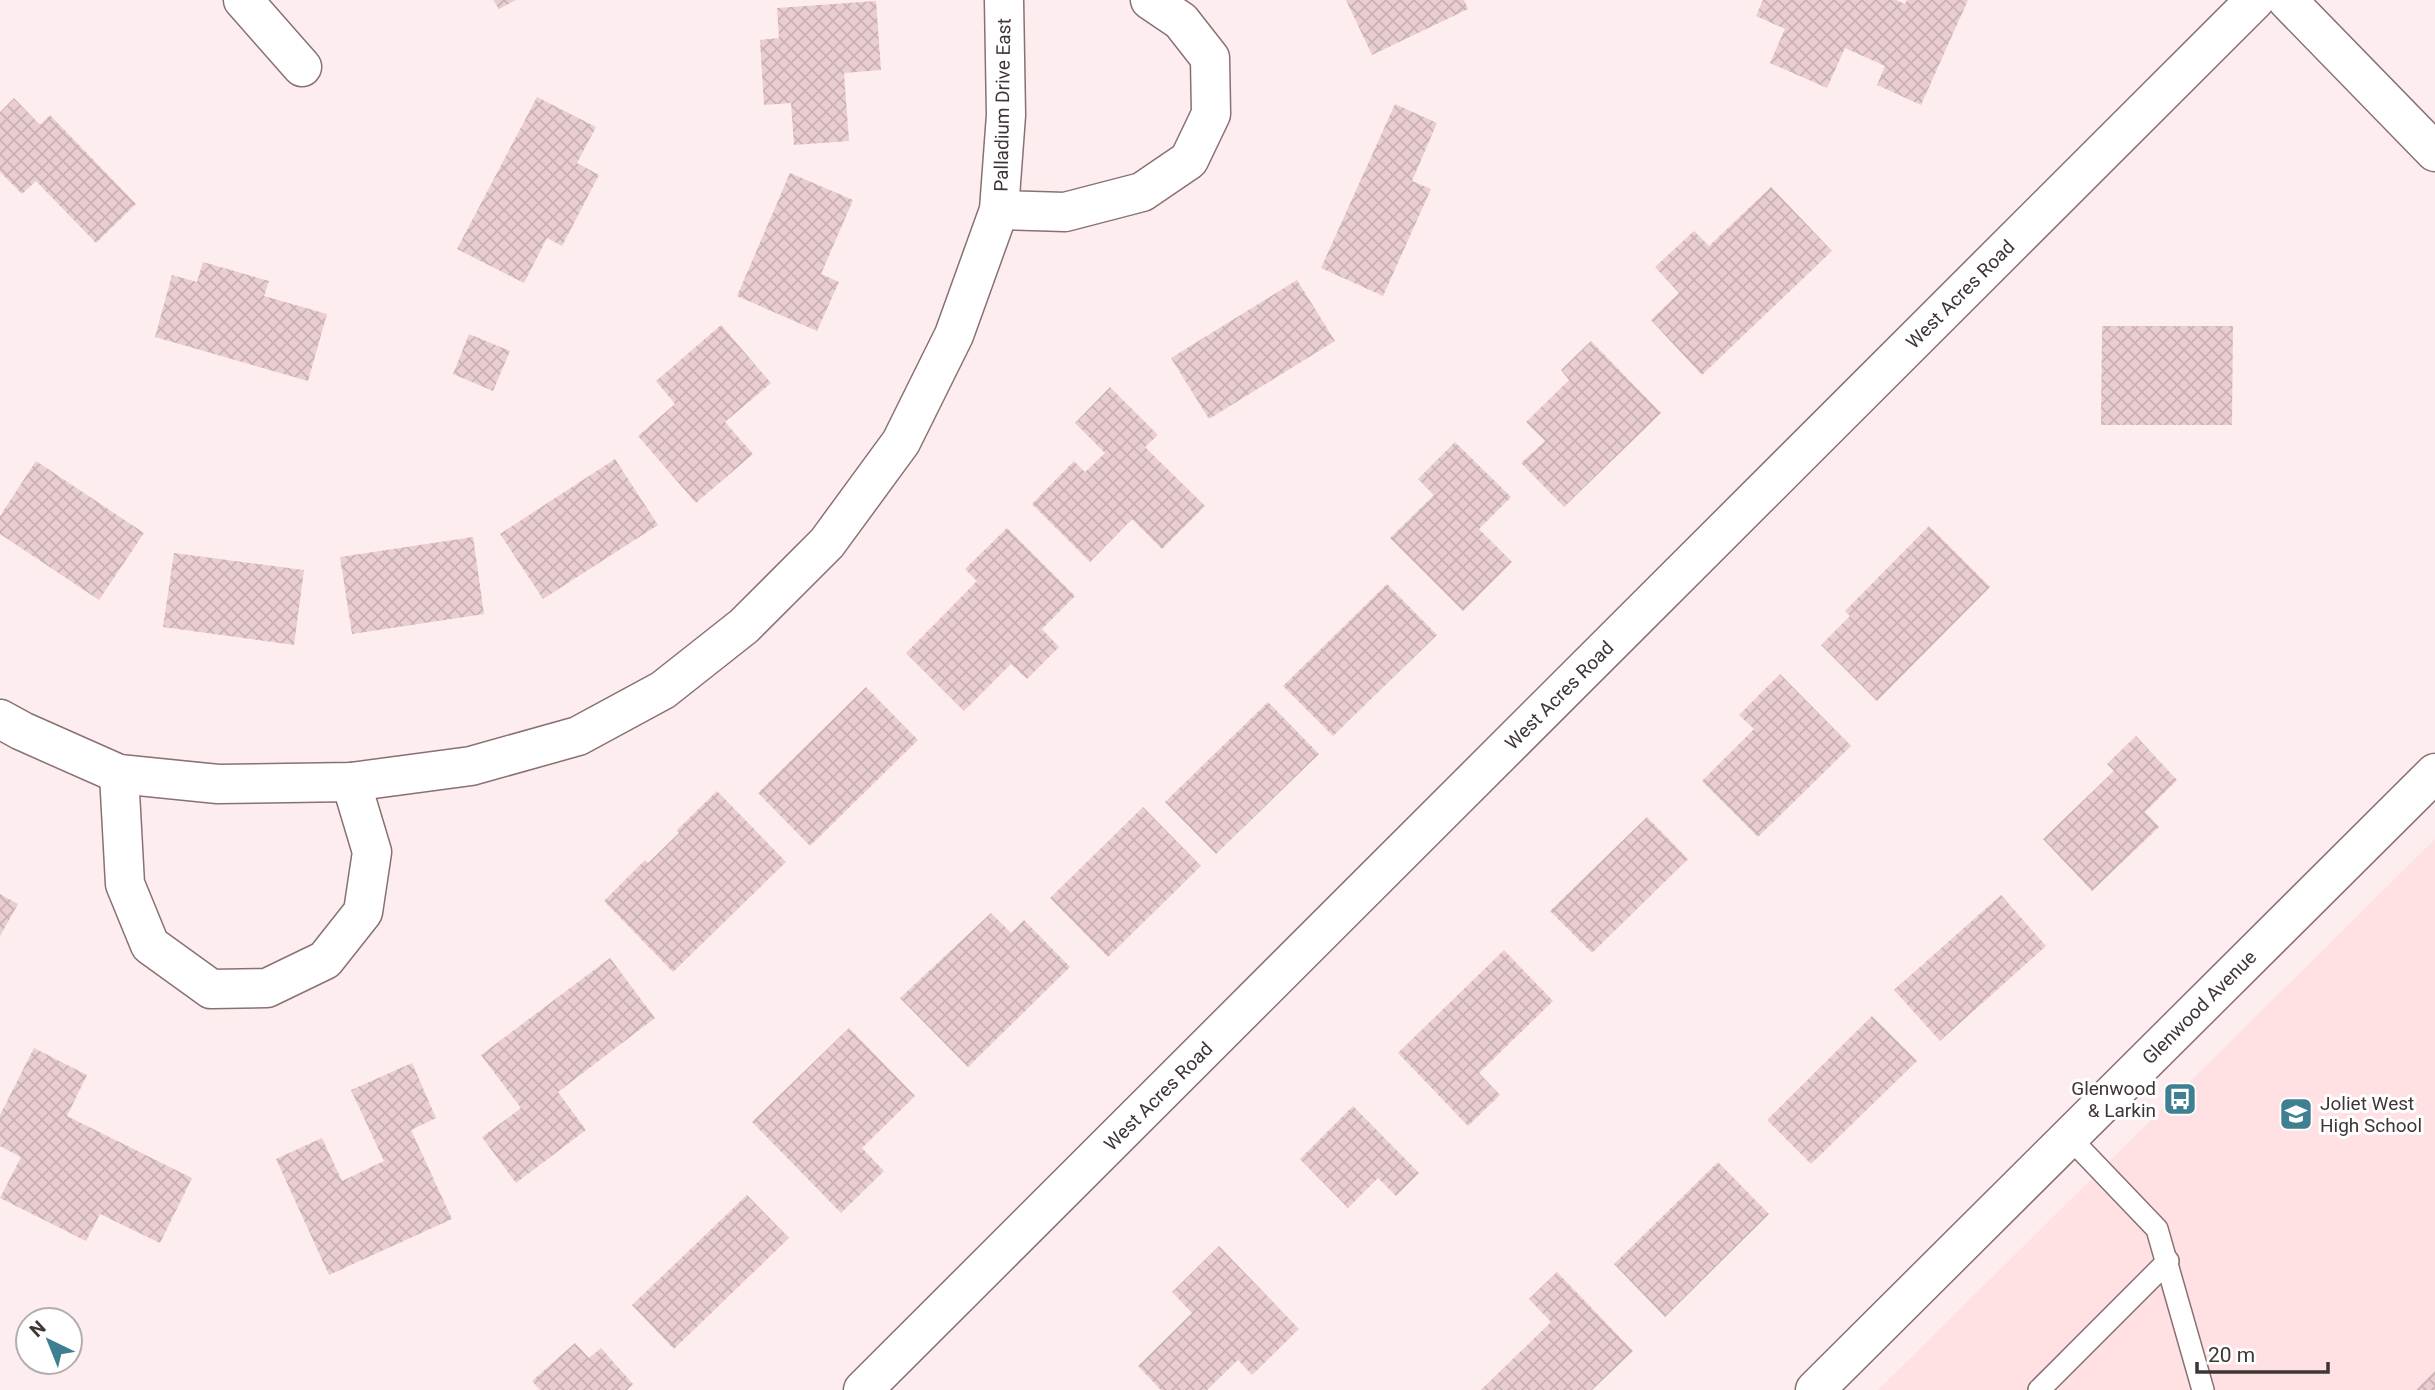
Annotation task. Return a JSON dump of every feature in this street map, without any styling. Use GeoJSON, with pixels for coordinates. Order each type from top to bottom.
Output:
{"type":"FeatureCollection","features":[{"type":"Feature","properties":{"kind":"street"},"geometry":{"type":"LineString","coordinates":[[243,0],[302,67]]}},
{"type":"Feature","properties":{"kind":"street","name":"Palladium Drive East"},"geometry":{"type":"LineString","coordinates":[[0,719],[22,732],[119,774],[218,784],[351,782],[471,766],[578,736],[663,690],[744,626],[828,542],[901,442],[954,335],[999,210],[1006,115],[1004,0]]}},
{"type":"Feature","properties":{"kind":"street","name":"Palladium Drive East"},"geometry":{"type":"LineString","coordinates":[[999,210],[1065,212],[1142,192],[1189,160],[1211,114],[1210,58],[1181,21],[1150,0]]}},
{"type":"Feature","properties":{"kind":"street","name":"West Acres Road"},"geometry":{"type":"LineString","coordinates":[[863,1390],[2255,0]]}},
{"type":"Feature","properties":{"kind":"street"},"geometry":{"type":"LineString","coordinates":[[2287,0],[2435,152]]}},
{"type":"Feature","properties":{"kind":"street","name":"Glenwood Avenue"},"geometry":{"type":"LineString","coordinates":[[1815,1390],[2435,773]]}},
{"type":"Feature","properties":{"kind":"street"},"geometry":{"type":"LineString","coordinates":[[119,774],[125,884],[150,945],[211,989],[267,988],[325,960],[363,912],[372,852],[351,782]]}},
{"type":"Feature","properties":{"kind":"lane"},"geometry":{"type":"LineString","coordinates":[[2069,1137],[2157,1229],[2203,1390]]}},
{"type":"Feature","properties":{"kind":"lane"},"geometry":{"type":"LineString","coordinates":[[2039,1390],[2168,1261]]}},
{"type":"Feature","properties":{"kind":"shaded area","name":"Joliet West High School"},"geometry":{"type":"Polygon","coordinates":[[[2435,839],[2435,1390],[1878,1390],[2435,839]]]}},
{"type":"Feature","properties":{"kind":"building"},"geometry":{"type":"Polygon","coordinates":[[[493,0],[516,0],[499,9],[493,0]]]}},
{"type":"Feature","properties":{"kind":"building"},"geometry":{"type":"Polygon","coordinates":[[[1346,0],[1464,0],[1468,9],[1372,55],[1346,0]]]}},
{"type":"Feature","properties":{"kind":"building"},"geometry":{"type":"Polygon","coordinates":[[[1763,0],[1896,0],[1905,4],[1907,0],[1968,0],[1921,105],[1877,85],[1885,66],[1845,48],[1827,88],[1770,63],[1785,29],[1756,16],[1763,0]]]}},
{"type":"Feature","properties":{"kind":"building"},"geometry":{"type":"Polygon","coordinates":[[[876,1],[881,70],[844,73],[849,141],[794,145],[791,103],[764,105],[760,40],[779,38],[777,8],[876,1]]]}},
{"type":"Feature","properties":{"kind":"building"},"geometry":{"type":"Polygon","coordinates":[[[537,97],[596,127],[577,163],[599,175],[562,246],[547,238],[524,283],[457,249],[537,97]]]}},
{"type":"Feature","properties":{"kind":"building"},"geometry":{"type":"Polygon","coordinates":[[[14,98],[40,125],[50,115],[136,204],[96,243],[36,181],[22,194],[0,172],[0,112],[14,98]]]}},
{"type":"Feature","properties":{"kind":"building"},"geometry":{"type":"Polygon","coordinates":[[[1395,104],[1437,123],[1412,181],[1431,189],[1383,296],[1321,268],[1395,104]]]}},
{"type":"Feature","properties":{"kind":"building"},"geometry":{"type":"Polygon","coordinates":[[[790,173],[853,200],[821,274],[839,282],[817,331],[737,296],[790,173]]]}},
{"type":"Feature","properties":{"kind":"building"},"geometry":{"type":"Polygon","coordinates":[[[1771,187],[1832,251],[1702,375],[1651,320],[1679,293],[1655,267],[1694,231],[1709,246],[1771,187]]]}},
{"type":"Feature","properties":{"kind":"building"},"geometry":{"type":"Polygon","coordinates":[[[203,262],[269,281],[264,296],[327,314],[308,381],[155,337],[172,275],[197,282],[203,262]]]}},
{"type":"Feature","properties":{"kind":"building"},"geometry":{"type":"Polygon","coordinates":[[[1297,280],[1335,341],[1209,419],[1171,358],[1297,280]]]}},
{"type":"Feature","properties":{"kind":"building"},"geometry":{"type":"Polygon","coordinates":[[[721,325],[771,383],[725,422],[753,454],[696,503],[638,436],[675,404],[656,381],[721,325]]]}},
{"type":"Feature","properties":{"kind":"building"},"geometry":{"type":"Polygon","coordinates":[[[2102,326],[2233,326],[2232,425],[2101,425],[2102,326]]]}},
{"type":"Feature","properties":{"kind":"building"},"geometry":{"type":"Polygon","coordinates":[[[469,334],[510,351],[493,391],[453,374],[469,334]]]}},
{"type":"Feature","properties":{"kind":"building"},"geometry":{"type":"Polygon","coordinates":[[[1591,341],[1661,413],[1564,507],[1521,463],[1545,441],[1526,422],[1569,380],[1561,370],[1591,341]]]}},
{"type":"Feature","properties":{"kind":"building"},"geometry":{"type":"Polygon","coordinates":[[[1110,387],[1158,435],[1145,447],[1205,506],[1162,549],[1132,519],[1090,562],[1032,504],[1074,461],[1085,472],[1105,453],[1075,423],[1110,387]]]}},
{"type":"Feature","properties":{"kind":"building"},"geometry":{"type":"Polygon","coordinates":[[[1455,442],[1511,497],[1479,529],[1512,562],[1463,611],[1390,538],[1434,495],[1418,479],[1455,442]]]}},
{"type":"Feature","properties":{"kind":"building"},"geometry":{"type":"Polygon","coordinates":[[[615,459],[658,525],[543,599],[500,534],[615,459]]]}},
{"type":"Feature","properties":{"kind":"building"},"geometry":{"type":"Polygon","coordinates":[[[36,461],[144,533],[99,600],[0,534],[0,516],[36,461]]]}},
{"type":"Feature","properties":{"kind":"building"},"geometry":{"type":"Polygon","coordinates":[[[1929,526],[1990,587],[1877,701],[1821,645],[1850,616],[1845,611],[1929,526]]]}},
{"type":"Feature","properties":{"kind":"building"},"geometry":{"type":"Polygon","coordinates":[[[1007,528],[1075,596],[1042,629],[1059,647],[1027,679],[1011,664],[964,711],[906,653],[977,581],[965,569],[1007,528]]]}},
{"type":"Feature","properties":{"kind":"building"},"geometry":{"type":"Polygon","coordinates":[[[473,537],[484,614],[352,634],[340,557],[473,537]]]}},
{"type":"Feature","properties":{"kind":"building"},"geometry":{"type":"Polygon","coordinates":[[[174,553],[304,570],[294,645],[163,627],[174,553]]]}},
{"type":"Feature","properties":{"kind":"building"},"geometry":{"type":"Polygon","coordinates":[[[1387,584],[1437,635],[1333,736],[1283,686],[1387,584]]]}},
{"type":"Feature","properties":{"kind":"building"},"geometry":{"type":"Polygon","coordinates":[[[1780,674],[1851,746],[1758,837],[1702,781],[1754,729],[1739,715],[1780,674]]]}},
{"type":"Feature","properties":{"kind":"building"},"geometry":{"type":"Polygon","coordinates":[[[866,687],[918,740],[810,846],[758,793],[866,687]]]}},
{"type":"Feature","properties":{"kind":"building"},"geometry":{"type":"Polygon","coordinates":[[[1268,702],[1319,754],[1216,854],[1165,802],[1268,702]]]}},
{"type":"Feature","properties":{"kind":"building"},"geometry":{"type":"Polygon","coordinates":[[[2136,736],[2177,780],[2145,812],[2159,827],[2092,891],[2043,839],[2114,771],[2107,764],[2136,736]]]}},
{"type":"Feature","properties":{"kind":"building"},"geometry":{"type":"Polygon","coordinates":[[[717,791],[786,862],[673,972],[604,901],[645,860],[648,863],[679,833],[677,830],[717,791]]]}},
{"type":"Feature","properties":{"kind":"building"},"geometry":{"type":"Polygon","coordinates":[[[1143,807],[1201,866],[1108,957],[1050,898],[1143,807]]]}},
{"type":"Feature","properties":{"kind":"building"},"geometry":{"type":"Polygon","coordinates":[[[1647,817],[1688,859],[1592,953],[1550,911],[1647,817]]]}},
{"type":"Feature","properties":{"kind":"building"},"geometry":{"type":"Polygon","coordinates":[[[0,894],[18,904],[0,936],[0,894]]]}},
{"type":"Feature","properties":{"kind":"building"},"geometry":{"type":"Polygon","coordinates":[[[2001,895],[2046,946],[1940,1041],[1894,990],[2001,895]]]}},
{"type":"Feature","properties":{"kind":"building"},"geometry":{"type":"Polygon","coordinates":[[[991,913],[1011,933],[1024,920],[1070,967],[968,1067],[900,998],[991,913]]]}},
{"type":"Feature","properties":{"kind":"building"},"geometry":{"type":"Polygon","coordinates":[[[1504,950],[1553,1001],[1479,1073],[1500,1095],[1468,1126],[1398,1053],[1504,950]]]}},
{"type":"Feature","properties":{"kind":"building"},"geometry":{"type":"Polygon","coordinates":[[[610,958],[655,1018],[558,1092],[586,1130],[516,1183],[482,1137],[521,1108],[481,1055],[610,958]]]}},
{"type":"Feature","properties":{"kind":"building"},"geometry":{"type":"Polygon","coordinates":[[[1872,1016],[1917,1061],[1811,1164],[1767,1120],[1872,1016]]]}},
{"type":"Feature","properties":{"kind":"building"},"geometry":{"type":"Polygon","coordinates":[[[849,1028],[915,1096],[862,1148],[884,1171],[841,1213],[752,1122],[849,1028]]]}},
{"type":"Feature","properties":{"kind":"building"},"geometry":{"type":"Polygon","coordinates":[[[34,1048],[87,1075],[67,1116],[192,1178],[160,1243],[100,1214],[86,1241],[0,1198],[21,1157],[0,1146],[0,1115],[34,1048]]]}},
{"type":"Feature","properties":{"kind":"building"},"geometry":{"type":"Polygon","coordinates":[[[412,1063],[436,1118],[411,1130],[452,1219],[329,1275],[276,1159],[322,1138],[342,1181],[384,1161],[351,1090],[412,1063]]]}},
{"type":"Feature","properties":{"kind":"building"},"geometry":{"type":"Polygon","coordinates":[[[1353,1106],[1419,1173],[1396,1196],[1378,1178],[1348,1208],[1300,1159],[1353,1106]]]}},
{"type":"Feature","properties":{"kind":"building"},"geometry":{"type":"Polygon","coordinates":[[[1718,1162],[1769,1214],[1665,1317],[1614,1264],[1718,1162]]]}},
{"type":"Feature","properties":{"kind":"building"},"geometry":{"type":"Polygon","coordinates":[[[747,1195],[789,1238],[674,1349],[632,1305],[747,1195]]]}},
{"type":"Feature","properties":{"kind":"building"},"geometry":{"type":"Polygon","coordinates":[[[1219,1246],[1299,1329],[1252,1375],[1238,1360],[1207,1390],[1161,1390],[1138,1366],[1192,1313],[1172,1292],[1219,1246]]]}},
{"type":"Feature","properties":{"kind":"building"},"geometry":{"type":"Polygon","coordinates":[[[1557,1272],[1633,1351],[1592,1390],[1481,1390],[1551,1322],[1529,1299],[1557,1272]]]}},
{"type":"Feature","properties":{"kind":"building"},"geometry":{"type":"Polygon","coordinates":[[[575,1343],[589,1358],[601,1348],[633,1384],[627,1390],[540,1390],[532,1381],[575,1343]]]}},
{"type":"Feature","properties":{"kind":"building"},"geometry":{"type":"Polygon","coordinates":[[[2435,1371],[2435,1390],[2416,1390],[2435,1371]]]}},
{"type":"Feature","properties":{"kind":"place","name":"Glenwood & Larkin"},"geometry":{"type":"Point","coordinates":[2180,1099]}},
{"type":"Feature","properties":{"kind":"place","name":"Joliet West High School"},"geometry":{"type":"Point","coordinates":[2296,1114]}}]}
